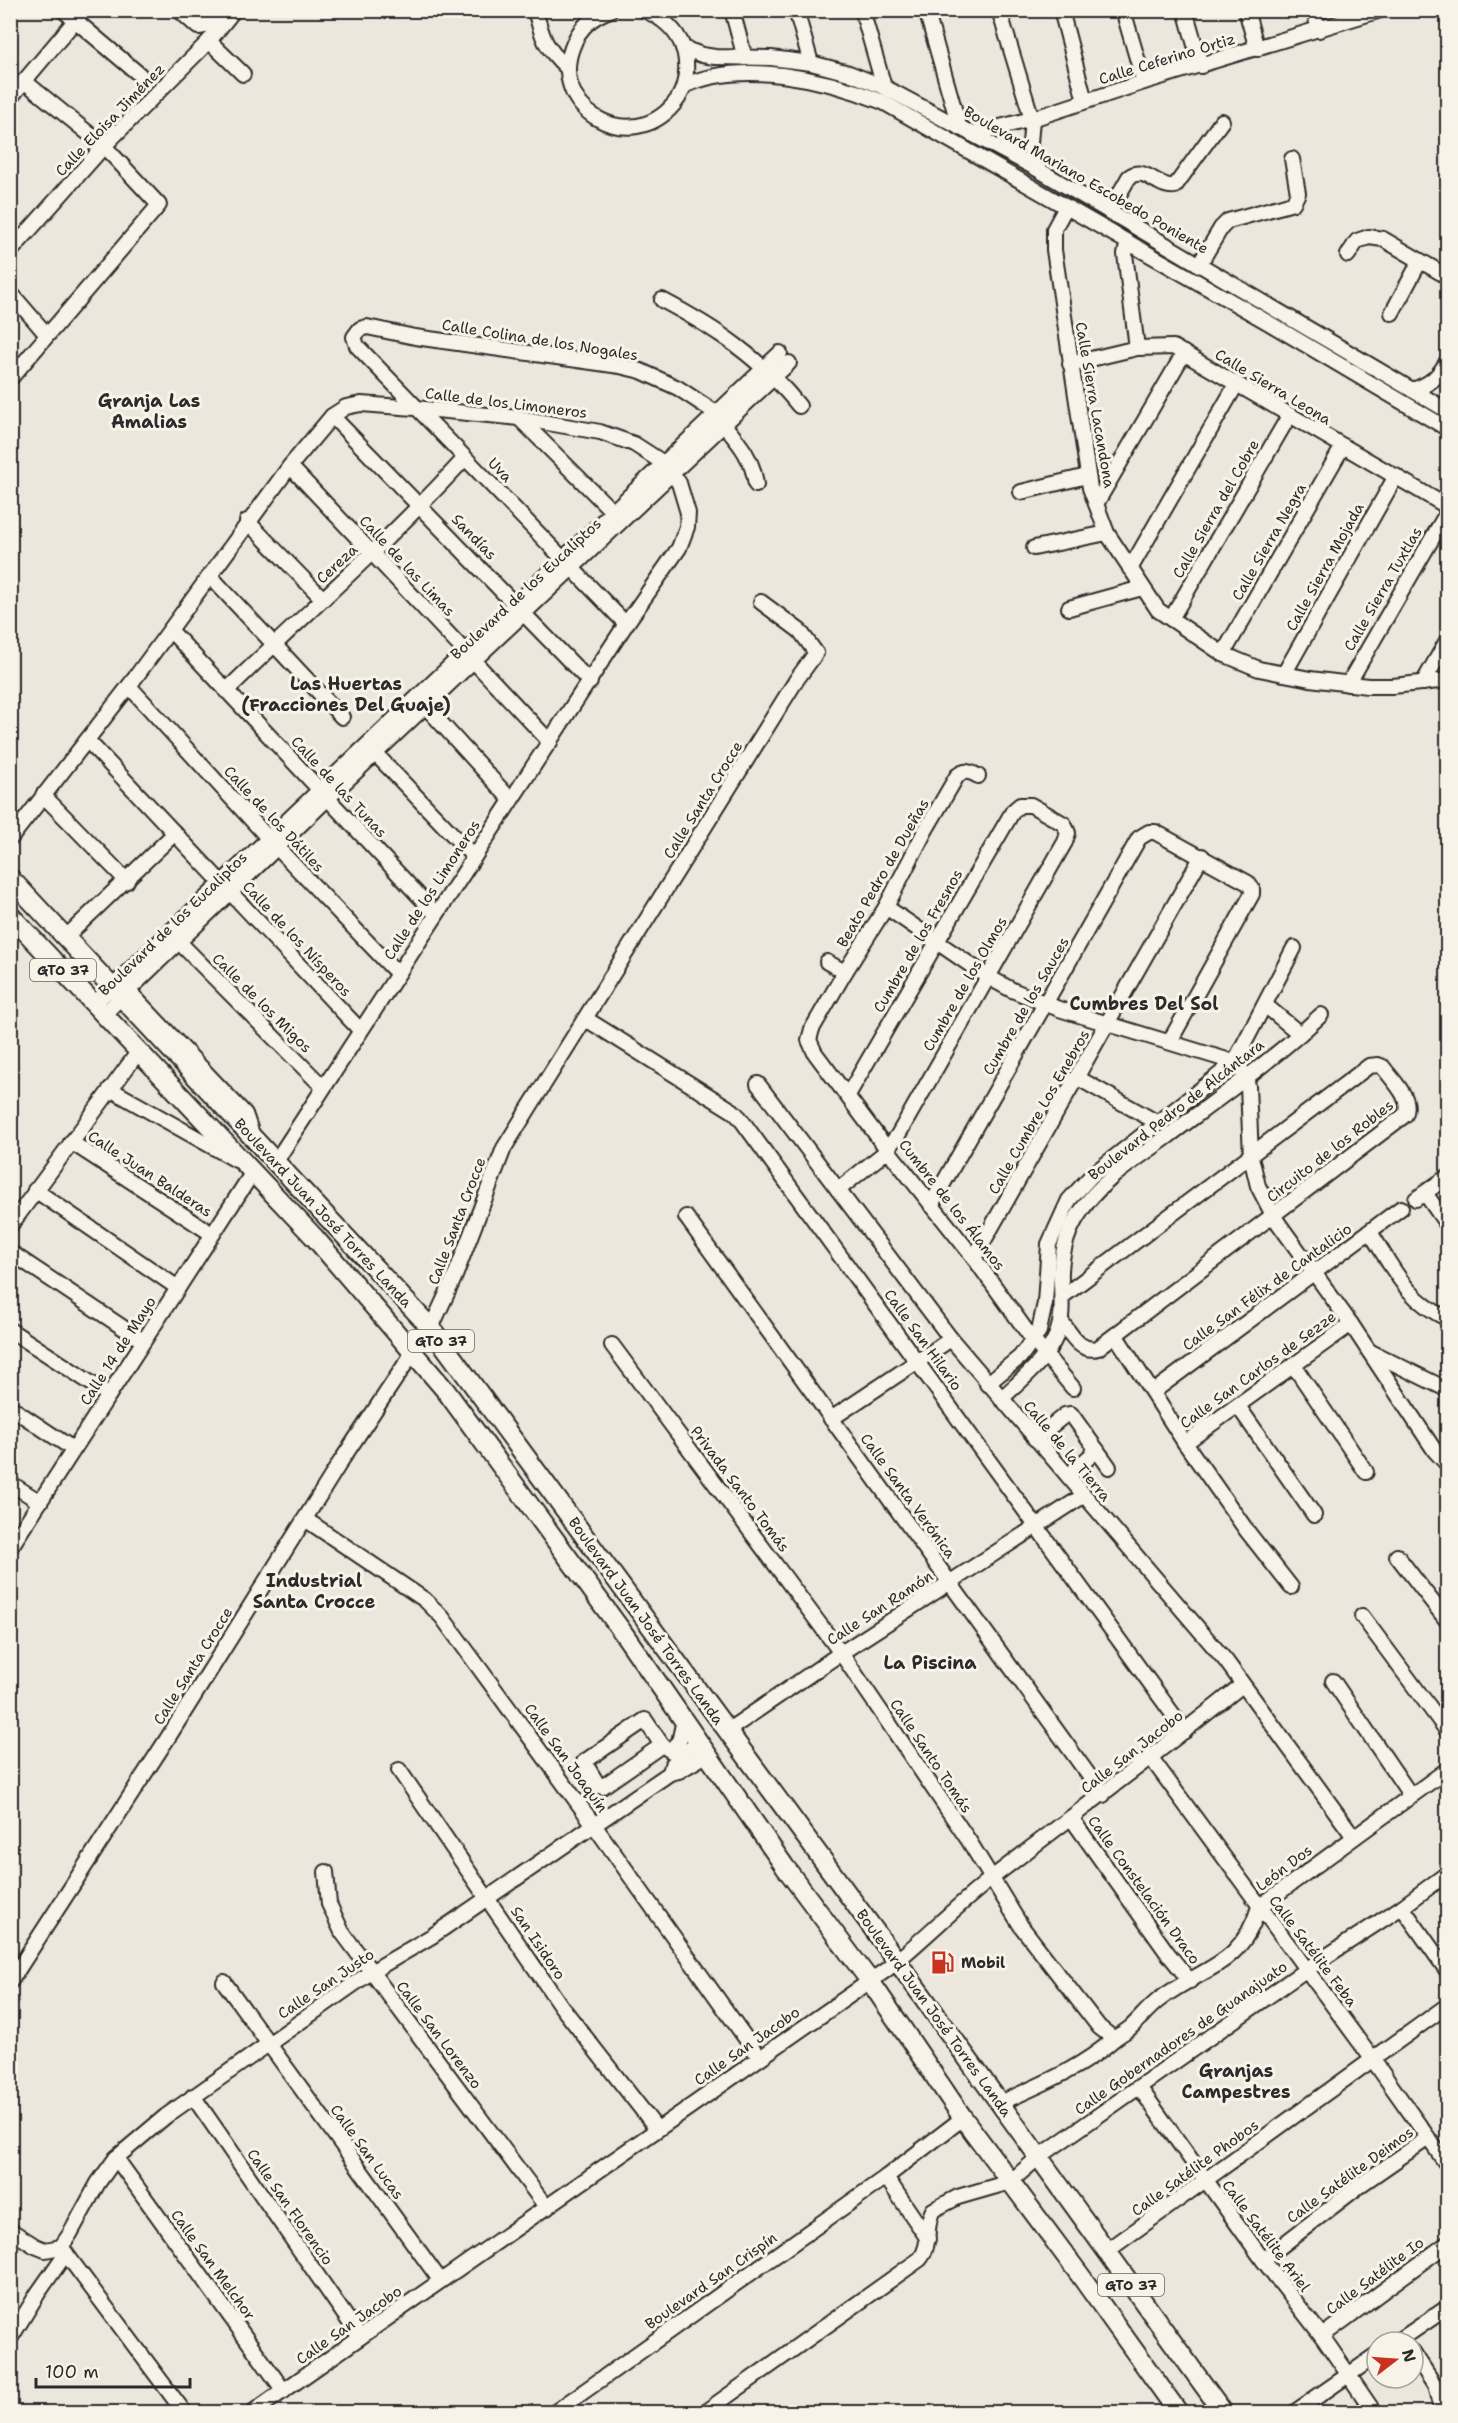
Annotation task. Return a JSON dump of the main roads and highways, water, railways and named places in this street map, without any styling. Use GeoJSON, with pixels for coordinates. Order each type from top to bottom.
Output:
{"type":"FeatureCollection","features":[{"type":"Feature","properties":{"kind":"main road","name":"Boulevard Juan José Torres Landa"},"geometry":{"type":"LineString","coordinates":[[10,879],[120,989],[253,1137],[432,1328],[897,1961],[1224,2412]]}},
{"type":"Feature","properties":{"kind":"main road","name":"Boulevard Juan José Torres Landa"},"geometry":{"type":"LineString","coordinates":[[10,915],[315,1238],[446,1391],[704,1748],[785,1867],[870,1981],[963,2118],[1178,2412]]}},
{"type":"Feature","properties":{"kind":"place","name":"Mobil"},"geometry":{"type":"Point","coordinates":[943,1963]}},
{"type":"Feature","properties":{"kind":"district","name":"Granja Las Amalias"},"geometry":{"type":"Point","coordinates":[149,411]}},
{"type":"Feature","properties":{"kind":"district","name":"Las Huertas (Fracciones Del Guaje)"},"geometry":{"type":"Point","coordinates":[346,694]}},
{"type":"Feature","properties":{"kind":"district","name":"Cumbres Del Sol"},"geometry":{"type":"Point","coordinates":[1144,1004]}},
{"type":"Feature","properties":{"kind":"district","name":"Industrial Santa Crocce"},"geometry":{"type":"Point","coordinates":[314,1591]}},
{"type":"Feature","properties":{"kind":"district","name":"La Piscina"},"geometry":{"type":"Point","coordinates":[930,1663]}},
{"type":"Feature","properties":{"kind":"district","name":"Granjas Campestres"},"geometry":{"type":"Point","coordinates":[1236,2081]}}]}
